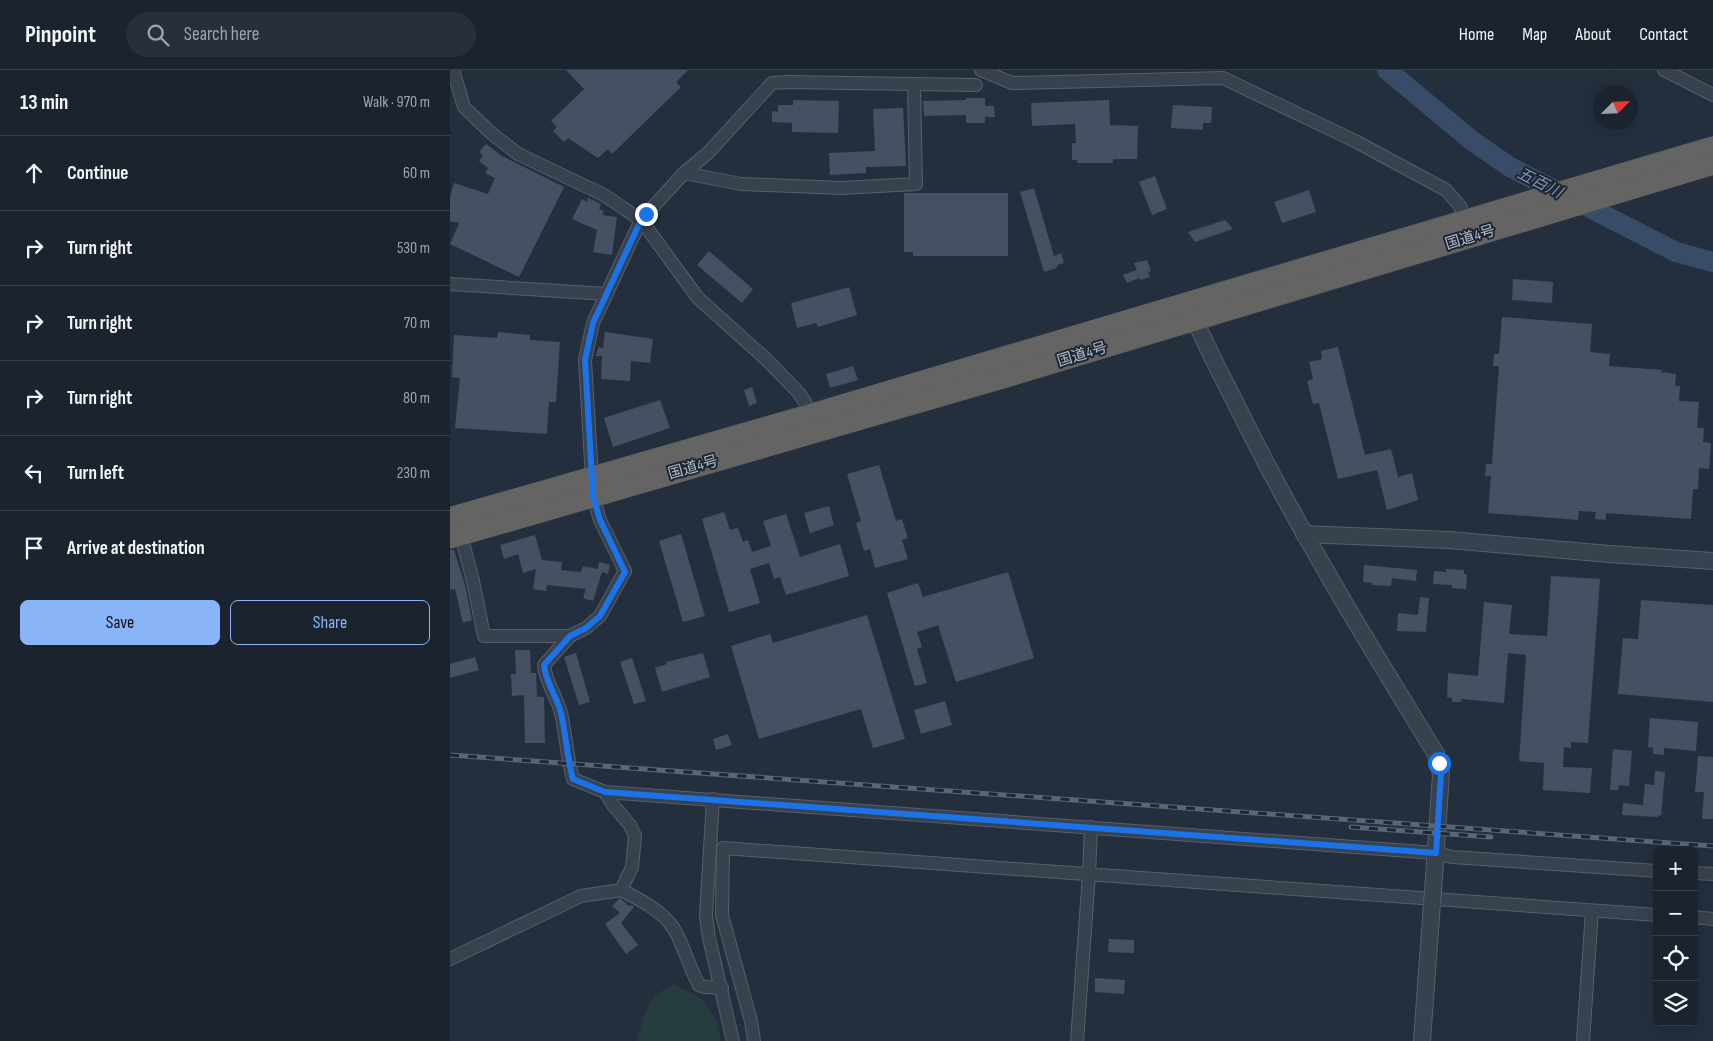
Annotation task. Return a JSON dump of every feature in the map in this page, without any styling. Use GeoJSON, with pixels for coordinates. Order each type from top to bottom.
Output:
{"type":"FeatureCollection","features":[{"type":"Feature","properties":{"kind":"highway","name":"国道4号"},"geometry":{"type":"LineString","coordinates":[[592,487],[851,422],[1192,312],[1465,221],[1713,147]]}},
{"type":"Feature","properties":{"kind":"highway","name":"国道4号"},"geometry":{"type":"LineString","coordinates":[[454,531],[809,415],[1521,222],[1713,164]]}},
{"type":"Feature","properties":{"kind":"street"},"geometry":{"type":"LineString","coordinates":[[453,70],[464,107],[491,133],[518,154],[604,195],[641,220],[698,298],[767,360],[799,393],[806,404],[809,415]]}},
{"type":"Feature","properties":{"kind":"street"},"geometry":{"type":"LineString","coordinates":[[981,70],[1012,83],[1223,78],[1355,141],[1446,190],[1460,206],[1465,221]]}},
{"type":"Feature","properties":{"kind":"street"},"geometry":{"type":"LineString","coordinates":[[1664,70],[1713,96]]}},
{"type":"Feature","properties":{"kind":"street"},"geometry":{"type":"LineString","coordinates":[[976,85],[788,82],[772,84],[708,153],[684,173],[641,220],[593,323],[585,360],[590,417],[592,487],[600,520],[625,572],[600,616],[586,628],[570,636],[544,665],[544,672],[556,696],[561,713],[573,779],[605,792],[1091,827],[1436,853],[1452,857],[1653,871]]}},
{"type":"Feature","properties":{"kind":"street"},"geometry":{"type":"LineString","coordinates":[[684,173],[741,184],[841,188],[916,184],[914,85]]}},
{"type":"Feature","properties":{"kind":"street"},"geometry":{"type":"LineString","coordinates":[[450,104],[464,107]]}},
{"type":"Feature","properties":{"kind":"street"},"geometry":{"type":"LineString","coordinates":[[450,284],[607,294]]}},
{"type":"Feature","properties":{"kind":"street"},"geometry":{"type":"LineString","coordinates":[[1192,312],[1258,449],[1327,576],[1436,754],[1441,774],[1422,1041]]}},
{"type":"Feature","properties":{"kind":"street"},"geometry":{"type":"LineString","coordinates":[[454,531],[473,581],[484,636],[570,636]]}},
{"type":"Feature","properties":{"kind":"street"},"geometry":{"type":"LineString","coordinates":[[1304,534],[1449,540],[1713,561]]}},
{"type":"Feature","properties":{"kind":"street"},"geometry":{"type":"LineString","coordinates":[[605,792],[612,805],[630,825],[635,836],[632,867],[621,890]]}},
{"type":"Feature","properties":{"kind":"street"},"geometry":{"type":"LineString","coordinates":[[713,799],[722,915],[751,1021],[754,1041]]}},
{"type":"Feature","properties":{"kind":"street"},"geometry":{"type":"LineString","coordinates":[[1077,1041],[1091,827]]}},
{"type":"Feature","properties":{"kind":"street"},"geometry":{"type":"LineString","coordinates":[[716,848],[1653,915]]}},
{"type":"Feature","properties":{"kind":"street"},"geometry":{"type":"LineString","coordinates":[[716,848],[706,914],[709,938],[733,1041]]}},
{"type":"Feature","properties":{"kind":"street"},"geometry":{"type":"LineString","coordinates":[[1698,873],[1713,874]]}},
{"type":"Feature","properties":{"kind":"street"},"geometry":{"type":"LineString","coordinates":[[450,959],[581,896],[621,890],[652,908],[673,927],[700,985],[722,988]]}},
{"type":"Feature","properties":{"kind":"street"},"geometry":{"type":"LineString","coordinates":[[1583,1041],[1592,911]]}},
{"type":"Feature","properties":{"kind":"street"},"geometry":{"type":"LineString","coordinates":[[1698,917],[1713,919]]}},
{"type":"Feature","properties":{"kind":"green space"},"geometry":{"type":"Polygon","coordinates":[[[674,984],[703,1000],[717,1021],[721,1041],[637,1041],[645,1014],[652,1000],[674,984]]]}},
{"type":"Feature","properties":{"kind":"building"},"geometry":{"type":"Polygon","coordinates":[[[566,70],[688,70],[676,82],[681,87],[612,154],[608,149],[598,158],[568,138],[564,142],[553,131],[557,127],[551,121],[584,89],[566,70]]]}},
{"type":"Feature","properties":{"kind":"building"},"geometry":{"type":"Polygon","coordinates":[[[966,98],[985,98],[985,106],[994,106],[995,117],[985,117],[985,123],[966,123],[966,115],[924,116],[923,101],[966,100],[966,98]]]}},
{"type":"Feature","properties":{"kind":"building"},"geometry":{"type":"Polygon","coordinates":[[[793,100],[839,101],[838,133],[792,132],[792,123],[772,122],[772,111],[778,112],[778,105],[793,105],[793,100]]]}},
{"type":"Feature","properties":{"kind":"building"},"geometry":{"type":"Polygon","coordinates":[[[1109,100],[1110,125],[1138,126],[1137,159],[1113,159],[1113,163],[1077,163],[1077,160],[1072,160],[1072,143],[1076,143],[1075,124],[1032,126],[1031,103],[1109,100]]]}},
{"type":"Feature","properties":{"kind":"building"},"geometry":{"type":"Polygon","coordinates":[[[1173,105],[1212,107],[1211,123],[1203,123],[1203,130],[1171,128],[1173,105]]]}},
{"type":"Feature","properties":{"kind":"building"},"geometry":{"type":"Polygon","coordinates":[[[903,108],[906,166],[866,167],[866,173],[830,175],[829,153],[875,151],[873,109],[903,108]]]}},
{"type":"Feature","properties":{"kind":"building"},"geometry":{"type":"Polygon","coordinates":[[[486,144],[502,156],[564,187],[519,277],[450,244],[459,223],[450,221],[450,197],[454,183],[488,194],[495,178],[485,173],[488,168],[479,161],[483,156],[479,152],[486,144]]]}},
{"type":"Feature","properties":{"kind":"building"},"geometry":{"type":"Polygon","coordinates":[[[1155,176],[1167,209],[1152,215],[1139,182],[1155,176]]]}},
{"type":"Feature","properties":{"kind":"building"},"geometry":{"type":"Polygon","coordinates":[[[1034,188],[1054,256],[1061,253],[1064,263],[1057,265],[1057,268],[1044,272],[1020,192],[1034,188]]]}},
{"type":"Feature","properties":{"kind":"building"},"geometry":{"type":"Polygon","coordinates":[[[1309,190],[1316,212],[1282,223],[1274,202],[1309,190]]]}},
{"type":"Feature","properties":{"kind":"building"},"geometry":{"type":"Polygon","coordinates":[[[904,193],[1008,193],[1008,256],[913,256],[913,252],[904,252],[904,193]]]}},
{"type":"Feature","properties":{"kind":"building"},"geometry":{"type":"Polygon","coordinates":[[[588,198],[601,204],[599,209],[604,211],[602,215],[617,217],[612,255],[593,252],[597,230],[572,219],[582,199],[587,202],[588,198]]]}},
{"type":"Feature","properties":{"kind":"building"},"geometry":{"type":"Polygon","coordinates":[[[1225,220],[1233,229],[1195,242],[1188,232],[1225,220]]]}},
{"type":"Feature","properties":{"kind":"building"},"geometry":{"type":"Polygon","coordinates":[[[709,251],[753,289],[742,303],[697,265],[709,251]]]}},
{"type":"Feature","properties":{"kind":"building"},"geometry":{"type":"Polygon","coordinates":[[[1147,260],[1151,271],[1148,272],[1150,277],[1140,280],[1139,278],[1127,283],[1123,275],[1137,270],[1134,263],[1147,260]]]}},
{"type":"Feature","properties":{"kind":"building"},"geometry":{"type":"Polygon","coordinates":[[[1513,279],[1553,282],[1552,303],[1512,300],[1513,279]]]}},
{"type":"Feature","properties":{"kind":"building"},"geometry":{"type":"Polygon","coordinates":[[[849,287],[857,315],[818,327],[816,323],[797,328],[791,303],[849,287]]]}},
{"type":"Feature","properties":{"kind":"building"},"geometry":{"type":"Polygon","coordinates":[[[1502,317],[1592,324],[1590,352],[1610,354],[1609,366],[1662,370],[1661,372],[1676,374],[1675,386],[1680,386],[1679,401],[1699,402],[1697,428],[1704,428],[1703,442],[1711,443],[1709,469],[1699,468],[1698,489],[1693,489],[1691,519],[1606,513],[1606,520],[1595,519],[1596,512],[1579,511],[1578,520],[1488,513],[1491,476],[1485,476],[1486,464],[1492,464],[1499,366],[1493,366],[1494,354],[1499,354],[1502,317]]]}},
{"type":"Feature","properties":{"kind":"building"},"geometry":{"type":"Polygon","coordinates":[[[498,332],[530,335],[530,340],[560,342],[556,402],[549,402],[547,434],[455,428],[460,378],[452,377],[454,335],[497,338],[498,332]]]}},
{"type":"Feature","properties":{"kind":"building"},"geometry":{"type":"Polygon","coordinates":[[[605,332],[653,339],[650,363],[631,361],[630,381],[601,379],[602,356],[596,356],[598,347],[603,348],[605,332]]]}},
{"type":"Feature","properties":{"kind":"building"},"geometry":{"type":"Polygon","coordinates":[[[1338,347],[1365,455],[1391,449],[1398,477],[1412,473],[1418,500],[1387,510],[1377,470],[1338,479],[1319,403],[1313,404],[1307,381],[1313,379],[1309,362],[1322,359],[1321,351],[1338,347]]]}},
{"type":"Feature","properties":{"kind":"building"},"geometry":{"type":"Polygon","coordinates":[[[853,366],[858,380],[830,388],[826,374],[853,366]]]}},
{"type":"Feature","properties":{"kind":"building"},"geometry":{"type":"Polygon","coordinates":[[[752,387],[757,403],[749,406],[744,390],[752,387]]]}},
{"type":"Feature","properties":{"kind":"building"},"geometry":{"type":"Polygon","coordinates":[[[660,400],[670,428],[613,447],[604,418],[660,400]]]}},
{"type":"Feature","properties":{"kind":"building"},"geometry":{"type":"Polygon","coordinates":[[[879,465],[896,521],[902,519],[908,538],[902,540],[908,559],[875,568],[870,549],[864,551],[856,523],[861,521],[847,474],[879,465]]]}},
{"type":"Feature","properties":{"kind":"building"},"geometry":{"type":"Polygon","coordinates":[[[829,506],[834,525],[810,533],[804,513],[829,506]]]}},
{"type":"Feature","properties":{"kind":"building"},"geometry":{"type":"Polygon","coordinates":[[[724,512],[730,530],[738,528],[743,542],[748,540],[752,552],[771,546],[763,521],[786,514],[800,557],[840,544],[849,576],[786,595],[780,577],[774,579],[769,563],[750,569],[760,603],[729,612],[702,519],[724,512]]]}},
{"type":"Feature","properties":{"kind":"building"},"geometry":{"type":"Polygon","coordinates":[[[681,534],[705,616],[683,622],[659,541],[681,534]]]}},
{"type":"Feature","properties":{"kind":"building"},"geometry":{"type":"Polygon","coordinates":[[[535,535],[542,560],[562,562],[561,570],[581,572],[583,566],[598,569],[599,562],[610,565],[608,574],[602,572],[593,601],[583,598],[586,589],[547,585],[546,591],[533,589],[536,569],[523,573],[518,554],[504,559],[500,545],[535,535]]]}},
{"type":"Feature","properties":{"kind":"building"},"geometry":{"type":"Polygon","coordinates":[[[450,550],[454,550],[465,585],[472,620],[463,623],[455,589],[450,590],[450,550]]]}},
{"type":"Feature","properties":{"kind":"building"},"geometry":{"type":"Polygon","coordinates":[[[1364,565],[1417,570],[1416,581],[1392,578],[1391,586],[1372,585],[1372,583],[1363,582],[1364,565]]]}},
{"type":"Feature","properties":{"kind":"building"},"geometry":{"type":"Polygon","coordinates":[[[1446,569],[1464,570],[1464,574],[1467,574],[1466,589],[1452,588],[1452,585],[1433,584],[1434,571],[1446,572],[1446,569]]]}},
{"type":"Feature","properties":{"kind":"building"},"geometry":{"type":"Polygon","coordinates":[[[1008,572],[1034,658],[956,682],[938,625],[917,632],[922,647],[917,649],[927,683],[915,686],[887,593],[918,583],[923,597],[1008,572]]]}},
{"type":"Feature","properties":{"kind":"building"},"geometry":{"type":"Polygon","coordinates":[[[1551,576],[1600,579],[1588,743],[1571,742],[1571,748],[1564,747],[1563,767],[1592,768],[1590,793],[1543,790],[1544,763],[1519,761],[1526,655],[1508,653],[1504,703],[1461,699],[1461,702],[1452,702],[1452,698],[1447,697],[1448,673],[1478,676],[1484,602],[1512,605],[1509,634],[1547,636],[1551,576]]]}},
{"type":"Feature","properties":{"kind":"building"},"geometry":{"type":"Polygon","coordinates":[[[1420,597],[1429,598],[1426,632],[1397,631],[1398,613],[1418,615],[1420,597]]]}},
{"type":"Feature","properties":{"kind":"building"},"geometry":{"type":"Polygon","coordinates":[[[1641,600],[1713,605],[1713,702],[1618,694],[1623,638],[1638,639],[1641,600]]]}},
{"type":"Feature","properties":{"kind":"building"},"geometry":{"type":"Polygon","coordinates":[[[867,615],[905,739],[873,748],[861,709],[759,739],[731,646],[770,634],[773,643],[867,615]]]}},
{"type":"Feature","properties":{"kind":"building"},"geometry":{"type":"Polygon","coordinates":[[[515,650],[530,650],[531,673],[536,673],[537,697],[544,697],[545,743],[525,743],[524,695],[512,696],[511,674],[516,674],[515,650]]]}},
{"type":"Feature","properties":{"kind":"building"},"geometry":{"type":"Polygon","coordinates":[[[576,653],[590,702],[579,705],[564,657],[576,653]]]}},
{"type":"Feature","properties":{"kind":"building"},"geometry":{"type":"Polygon","coordinates":[[[703,653],[710,677],[662,692],[655,668],[667,664],[666,662],[703,653]]]}},
{"type":"Feature","properties":{"kind":"building"},"geometry":{"type":"Polygon","coordinates":[[[475,657],[479,670],[450,678],[450,664],[475,657]]]}},
{"type":"Feature","properties":{"kind":"building"},"geometry":{"type":"Polygon","coordinates":[[[632,658],[646,701],[634,704],[620,662],[632,658]]]}},
{"type":"Feature","properties":{"kind":"building"},"geometry":{"type":"Polygon","coordinates":[[[945,701],[952,725],[921,734],[914,710],[945,701]]]}},
{"type":"Feature","properties":{"kind":"building"},"geometry":{"type":"Polygon","coordinates":[[[1650,718],[1698,722],[1696,751],[1664,748],[1664,755],[1653,754],[1653,748],[1648,747],[1650,718]]]}},
{"type":"Feature","properties":{"kind":"building"},"geometry":{"type":"Polygon","coordinates":[[[728,734],[732,745],[716,750],[713,739],[728,734]]]}},
{"type":"Feature","properties":{"kind":"building"},"geometry":{"type":"Polygon","coordinates":[[[1613,749],[1632,751],[1629,786],[1619,785],[1618,790],[1610,790],[1613,749]]]}},
{"type":"Feature","properties":{"kind":"building"},"geometry":{"type":"Polygon","coordinates":[[[1698,756],[1713,757],[1713,819],[1702,819],[1704,792],[1695,792],[1698,756]]]}},
{"type":"Feature","properties":{"kind":"building"},"geometry":{"type":"Polygon","coordinates":[[[1655,771],[1665,772],[1661,816],[1622,815],[1623,803],[1643,805],[1645,784],[1654,785],[1655,771]]]}},
{"type":"Feature","properties":{"kind":"building"},"geometry":{"type":"Polygon","coordinates":[[[620,898],[629,906],[632,905],[634,907],[621,923],[638,945],[626,954],[605,924],[620,913],[612,906],[620,898]]]}},
{"type":"Feature","properties":{"kind":"building"},"geometry":{"type":"Polygon","coordinates":[[[1109,939],[1134,940],[1134,953],[1108,952],[1109,939]]]}},
{"type":"Feature","properties":{"kind":"building"},"geometry":{"type":"Polygon","coordinates":[[[1095,978],[1125,980],[1124,994],[1095,992],[1095,978]]]}},
{"type":"Feature","properties":{"kind":"waterway","name":"五百川"},"geometry":{"type":"LineString","coordinates":[[1387,70],[1471,140],[1510,167],[1676,252],[1713,262]]}},
{"type":"Feature","properties":{"kind":"railway"},"geometry":{"type":"LineString","coordinates":[[450,755],[1713,846]]}},
{"type":"Feature","properties":{"kind":"railway"},"geometry":{"type":"LineString","coordinates":[[1351,827],[1491,837]]}},
{"type":"Feature","properties":{"kind":"route"},"geometry":{"type":"LineString","coordinates":[[646,214],[641,220],[593,323],[585,360],[590,417],[593,496],[600,520],[625,572],[600,616],[586,628],[570,636],[544,665],[544,672],[556,696],[561,713],[573,779],[605,792],[1436,853],[1441,774],[1439,763]]}}]}
